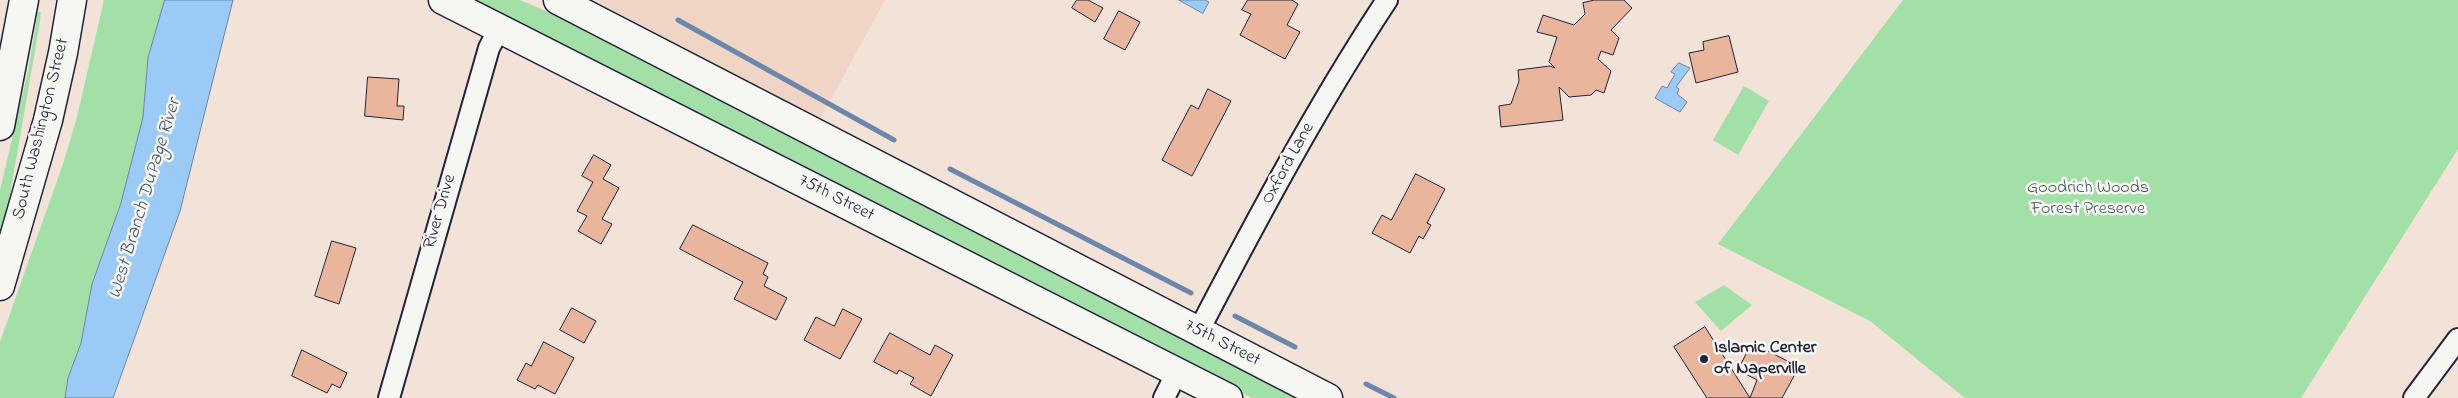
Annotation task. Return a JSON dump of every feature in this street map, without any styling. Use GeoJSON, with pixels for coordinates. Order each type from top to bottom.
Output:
{"type":"FeatureCollection","features":[{"type":"Feature","properties":{"kind":"main road"},"geometry":{"type":"LineString","coordinates":[[0,126],[24,0]]}},
{"type":"Feature","properties":{"kind":"main road","name":"South Washington Street"},"geometry":{"type":"LineString","coordinates":[[0,286],[48,120],[72,0]]}},
{"type":"Feature","properties":{"kind":"main road","name":"75th Street"},"geometry":{"type":"LineString","coordinates":[[443,0],[1228,398]]}},
{"type":"Feature","properties":{"kind":"main road","name":"75th Street"},"geometry":{"type":"LineString","coordinates":[[558,0],[1328,398]]}},
{"type":"Feature","properties":{"kind":"street","name":"Oxford Lane"},"geometry":{"type":"LineString","coordinates":[[1198,332],[1244,243],[1324,102],[1387,0]]}},
{"type":"Feature","properties":{"kind":"street","name":"River Drive"},"geometry":{"type":"LineString","coordinates":[[388,398],[487,55],[499,28]]}},
{"type":"Feature","properties":{"kind":"street"},"geometry":{"type":"LineString","coordinates":[[2414,398],[2458,339]]}},
{"type":"Feature","properties":{"kind":"street"},"geometry":{"type":"LineString","coordinates":[[1164,398],[1177,372]]}},
{"type":"Feature","properties":{"kind":"shaded area"},"geometry":{"type":"Polygon","coordinates":[[[595,0],[885,0],[819,121],[595,0]]]}},
{"type":"Feature","properties":{"kind":"green space"},"geometry":{"type":"Polygon","coordinates":[[[104,0],[205,0],[91,398],[0,398],[0,342],[64,161],[77,117],[104,0]]]}},
{"type":"Feature","properties":{"kind":"green space"},"geometry":{"type":"Polygon","coordinates":[[[476,0],[520,0],[564,19],[1304,398],[1252,398],[476,0]]]}},
{"type":"Feature","properties":{"kind":"green space","name":"Goodrich Woods Forest Preserve"},"geometry":{"type":"Polygon","coordinates":[[[1903,0],[2458,0],[2458,149],[2301,398],[1965,398],[1870,321],[1718,244],[1903,0]]]}},
{"type":"Feature","properties":{"kind":"green space"},"geometry":{"type":"Polygon","coordinates":[[[38,12],[41,12],[39,28],[0,252],[0,190],[28,71],[38,12]]]}},
{"type":"Feature","properties":{"kind":"green space"},"geometry":{"type":"Polygon","coordinates":[[[1744,86],[1769,101],[1738,155],[1713,140],[1744,86]]]}},
{"type":"Feature","properties":{"kind":"green space"},"geometry":{"type":"Polygon","coordinates":[[[1724,285],[1752,305],[1721,331],[1695,302],[1724,285]]]}},
{"type":"Feature","properties":{"kind":"water","name":"West Branch DuPage River"},"geometry":{"type":"Polygon","coordinates":[[[165,0],[233,0],[180,211],[113,398],[65,398],[68,378],[81,343],[92,284],[121,203],[143,117],[148,58],[165,0]]]}},
{"type":"Feature","properties":{"kind":"water"},"geometry":{"type":"Polygon","coordinates":[[[1179,0],[1205,0],[1209,2],[1203,13],[1179,0]]]}},
{"type":"Feature","properties":{"kind":"water"},"geometry":{"type":"Polygon","coordinates":[[[1679,63],[1690,68],[1676,87],[1679,89],[1677,94],[1687,102],[1680,112],[1655,98],[1662,86],[1667,88],[1675,74],[1671,72],[1679,63]]]}},
{"type":"Feature","properties":{"kind":"building"},"geometry":{"type":"Polygon","coordinates":[[[1077,0],[1088,0],[1103,8],[1095,22],[1072,8],[1077,0]]]}},
{"type":"Feature","properties":{"kind":"building"},"geometry":{"type":"Polygon","coordinates":[[[1248,0],[1292,0],[1298,4],[1287,25],[1300,32],[1285,59],[1240,35],[1251,14],[1242,10],[1248,0]]]}},
{"type":"Feature","properties":{"kind":"building"},"geometry":{"type":"Polygon","coordinates":[[[1595,0],[1624,0],[1632,8],[1611,30],[1619,38],[1613,55],[1601,51],[1598,59],[1611,71],[1604,93],[1596,90],[1591,95],[1569,97],[1559,87],[1563,120],[1501,127],[1499,106],[1511,104],[1519,81],[1518,70],[1550,66],[1555,68],[1549,62],[1557,37],[1537,32],[1543,15],[1574,25],[1585,14],[1583,3],[1595,0]]]}},
{"type":"Feature","properties":{"kind":"building"},"geometry":{"type":"Polygon","coordinates":[[[1119,11],[1140,22],[1125,50],[1104,39],[1119,11]]]}},
{"type":"Feature","properties":{"kind":"building"},"geometry":{"type":"Polygon","coordinates":[[[1729,36],[1738,72],[1696,83],[1689,53],[1704,50],[1703,42],[1729,36]]]}},
{"type":"Feature","properties":{"kind":"building"},"geometry":{"type":"Polygon","coordinates":[[[368,77],[399,79],[397,106],[404,106],[403,120],[365,116],[368,77]]]}},
{"type":"Feature","properties":{"kind":"building"},"geometry":{"type":"Polygon","coordinates":[[[1208,89],[1231,101],[1192,176],[1162,160],[1191,105],[1198,109],[1208,89]]]}},
{"type":"Feature","properties":{"kind":"building"},"geometry":{"type":"Polygon","coordinates":[[[594,155],[611,165],[603,179],[619,188],[602,219],[612,224],[601,244],[578,231],[587,216],[577,211],[593,182],[582,176],[594,155]]]}},
{"type":"Feature","properties":{"kind":"building"},"geometry":{"type":"Polygon","coordinates":[[[1416,174],[1445,189],[1427,223],[1431,225],[1423,239],[1419,236],[1410,253],[1372,233],[1382,215],[1391,220],[1416,174]]]}},
{"type":"Feature","properties":{"kind":"building"},"geometry":{"type":"Polygon","coordinates":[[[693,225],[768,263],[763,274],[768,277],[764,286],[787,298],[776,320],[734,299],[743,282],[680,249],[693,225]]]}},
{"type":"Feature","properties":{"kind":"building"},"geometry":{"type":"Polygon","coordinates":[[[332,241],[356,248],[339,304],[315,296],[332,241]]]}},
{"type":"Feature","properties":{"kind":"building"},"geometry":{"type":"Polygon","coordinates":[[[572,308],[596,321],[584,343],[560,330],[572,308]]]}},
{"type":"Feature","properties":{"kind":"building"},"geometry":{"type":"Polygon","coordinates":[[[843,309],[862,319],[840,359],[804,340],[816,317],[834,326],[843,309]]]}},
{"type":"Feature","properties":{"kind":"building"},"geometry":{"type":"Polygon","coordinates":[[[1705,327],[1750,398],[1707,398],[1674,347],[1705,327]]]}},
{"type":"Feature","properties":{"kind":"building"},"geometry":{"type":"Polygon","coordinates":[[[890,333],[930,355],[935,345],[953,355],[931,396],[910,384],[914,378],[899,370],[897,374],[874,362],[890,333]]]}},
{"type":"Feature","properties":{"kind":"building"},"geometry":{"type":"Polygon","coordinates":[[[544,342],[574,358],[555,394],[538,385],[535,389],[517,380],[526,363],[531,366],[544,342]]]}},
{"type":"Feature","properties":{"kind":"building"},"geometry":{"type":"Polygon","coordinates":[[[1758,346],[1799,367],[1782,398],[1750,398],[1757,380],[1744,373],[1746,369],[1740,366],[1748,350],[1754,353],[1758,346]]]}},
{"type":"Feature","properties":{"kind":"building"},"geometry":{"type":"Polygon","coordinates":[[[302,350],[347,373],[340,388],[332,384],[327,393],[292,376],[302,350]]]}},
{"type":"Feature","properties":{"kind":"waterway"},"geometry":{"type":"LineString","coordinates":[[678,20],[894,140]]}},
{"type":"Feature","properties":{"kind":"waterway"},"geometry":{"type":"LineString","coordinates":[[950,169],[1191,293]]}},
{"type":"Feature","properties":{"kind":"waterway"},"geometry":{"type":"LineString","coordinates":[[1235,316],[1295,347]]}},
{"type":"Feature","properties":{"kind":"waterway"},"geometry":{"type":"LineString","coordinates":[[1366,384],[1394,398]]}},
{"type":"Feature","properties":{"kind":"place","name":"Islamic Center of Naperville"},"geometry":{"type":"Point","coordinates":[1704,359]}}]}
